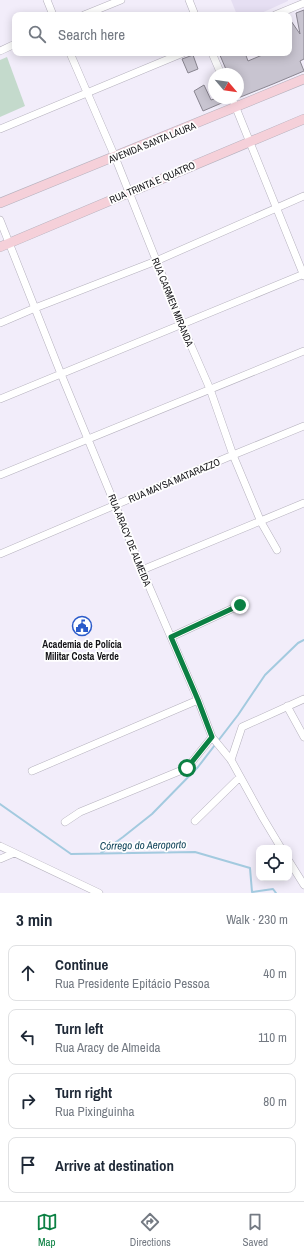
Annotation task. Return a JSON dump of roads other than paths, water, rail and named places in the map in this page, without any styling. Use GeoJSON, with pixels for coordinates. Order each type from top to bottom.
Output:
{"type":"FeatureCollection","features":[{"type":"Feature","properties":{"kind":"street"},"geometry":{"type":"LineString","coordinates":[[47,0],[52,12]]}},
{"type":"Feature","properties":{"kind":"street"},"geometry":{"type":"LineString","coordinates":[[91,12],[120,0]]}},
{"type":"Feature","properties":{"kind":"street"},"geometry":{"type":"LineString","coordinates":[[189,0],[194,12]]}},
{"type":"Feature","properties":{"kind":"street"},"geometry":{"type":"LineString","coordinates":[[282,12],[304,3]]}},
{"type":"Feature","properties":{"kind":"street"},"geometry":{"type":"LineString","coordinates":[[0,50],[12,45]]}},
{"type":"Feature","properties":{"kind":"street","name":"RUA CARMEN MIRANDA"},"geometry":{"type":"LineString","coordinates":[[71,56],[88,93],[182,325],[210,389],[233,455],[261,522],[277,550]]}},
{"type":"Feature","properties":{"kind":"street"},"geometry":{"type":"LineString","coordinates":[[0,129],[176,56]]}},
{"type":"Feature","properties":{"kind":"street"},"geometry":{"type":"LineString","coordinates":[[213,56],[218,68]]}},
{"type":"Feature","properties":{"kind":"street","name":"AVENIDA SANTA LAURA"},"geometry":{"type":"LineString","coordinates":[[0,203],[304,79]]}},
{"type":"Feature","properties":{"kind":"street"},"geometry":{"type":"LineString","coordinates":[[0,400],[304,275],[234,104]]}},
{"type":"Feature","properties":{"kind":"street","name":"RUA TRINTA E QUATRO"},"geometry":{"type":"LineString","coordinates":[[0,247],[304,119]]}},
{"type":"Feature","properties":{"kind":"street"},"geometry":{"type":"LineString","coordinates":[[0,323],[156,261],[304,196]]}},
{"type":"Feature","properties":{"kind":"street","name":"RUA ARACY DE ALMEIDA"},"geometry":{"type":"LineString","coordinates":[[0,220],[61,374],[214,739],[231,760],[279,845]]}},
{"type":"Feature","properties":{"kind":"street"},"geometry":{"type":"LineString","coordinates":[[0,475],[304,351]]}},
{"type":"Feature","properties":{"kind":"street","name":"RUA MAYSA MATARAZZO"},"geometry":{"type":"LineString","coordinates":[[0,554],[304,426]]}},
{"type":"Feature","properties":{"kind":"street"},"geometry":{"type":"LineString","coordinates":[[142,570],[304,504]]}},
{"type":"Feature","properties":{"kind":"street"},"geometry":{"type":"LineString","coordinates":[[171,637],[240,605]]}},
{"type":"Feature","properties":{"kind":"street"},"geometry":{"type":"LineString","coordinates":[[231,760],[242,727],[304,699]]}},
{"type":"Feature","properties":{"kind":"street"},"geometry":{"type":"LineString","coordinates":[[32,771],[198,700]]}},
{"type":"Feature","properties":{"kind":"street"},"geometry":{"type":"LineString","coordinates":[[288,706],[304,737]]}},
{"type":"Feature","properties":{"kind":"street"},"geometry":{"type":"LineString","coordinates":[[65,822],[80,812],[187,768],[214,739]]}},
{"type":"Feature","properties":{"kind":"street"},"geometry":{"type":"LineString","coordinates":[[195,821],[240,777]]}},
{"type":"Feature","properties":{"kind":"street"},"geometry":{"type":"LineString","coordinates":[[0,846],[99,893]]}},
{"type":"Feature","properties":{"kind":"street"},"geometry":{"type":"LineString","coordinates":[[0,859],[14,853]]}},
{"type":"Feature","properties":{"kind":"street"},"geometry":{"type":"LineString","coordinates":[[292,866],[304,885]]}},
{"type":"Feature","properties":{"kind":"waterway"},"geometry":{"type":"LineString","coordinates":[[101,853],[152,814],[198,767],[238,715],[265,675],[298,643],[304,640]]}},
{"type":"Feature","properties":{"kind":"waterway","name":"Córrego do Aeroporto"},"geometry":{"type":"LineString","coordinates":[[0,804],[71,854],[195,852],[250,868],[252,892],[273,889],[276,893]]}},
{"type":"Feature","properties":{"kind":"place","name":"Academia de Polícia Militar Costa Verde"},"geometry":{"type":"Point","coordinates":[82,626]}}]}
